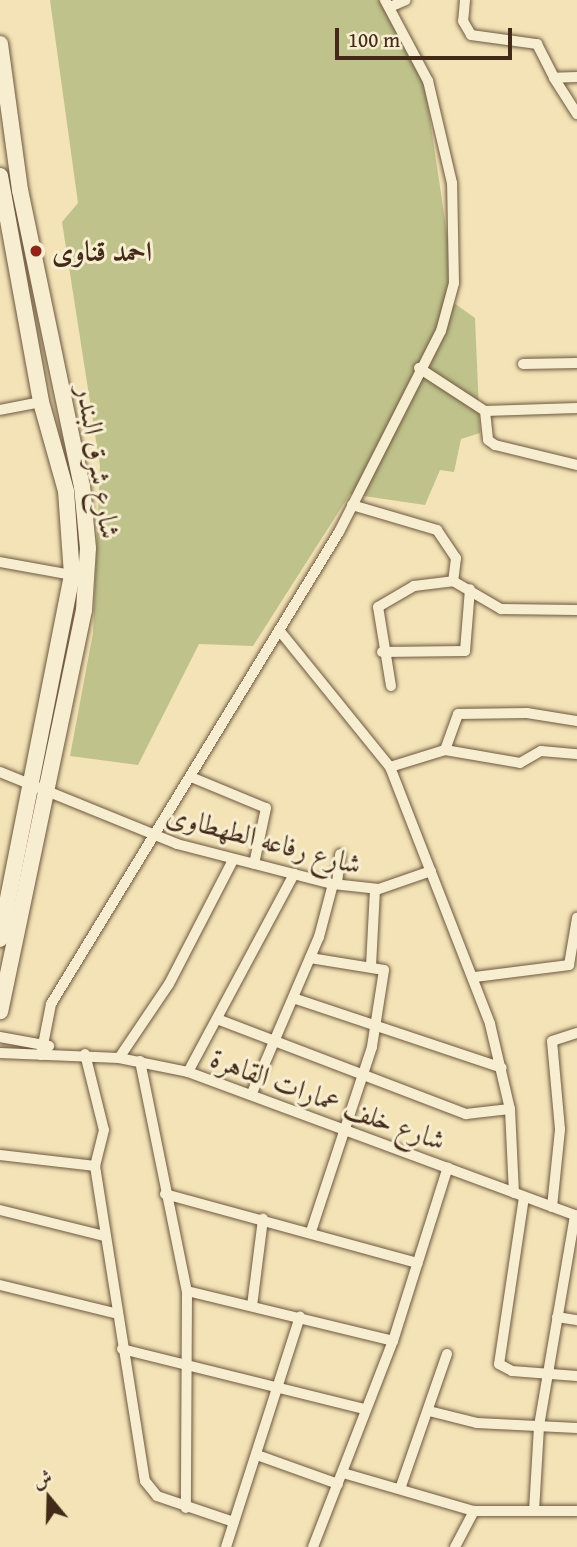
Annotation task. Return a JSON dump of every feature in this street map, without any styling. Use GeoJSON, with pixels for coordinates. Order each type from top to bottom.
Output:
{"type":"FeatureCollection","features":[{"type":"Feature","properties":{"kind":"main road","name":"شارع شرق البندر"},"geometry":{"type":"LineString","coordinates":[[0,44],[20,190],[86,517],[87,579],[50,789],[0,1011]]}},
{"type":"Feature","properties":{"kind":"main road","name":"شارع شرق البندر"},"geometry":{"type":"LineString","coordinates":[[0,176],[41,402],[66,491],[72,575],[34,784],[0,939]]}},
{"type":"Feature","properties":{"kind":"main road"},"geometry":{"type":"LineString","coordinates":[[41,402],[62,398]]}},
{"type":"Feature","properties":{"kind":"main road"},"geometry":{"type":"LineString","coordinates":[[48,429],[67,422]]}},
{"type":"Feature","properties":{"kind":"street"},"geometry":{"type":"LineString","coordinates":[[42,1049],[51,1004],[159,836],[352,505],[448,308],[457,222],[433,97],[387,3],[406,0]]}},
{"type":"Feature","properties":{"kind":"street"},"geometry":{"type":"LineString","coordinates":[[465,0],[463,21],[471,35],[537,44],[554,78],[577,114]]}},
{"type":"Feature","properties":{"kind":"street"},"geometry":{"type":"LineString","coordinates":[[554,78],[577,77]]}},
{"type":"Feature","properties":{"kind":"street"},"geometry":{"type":"LineString","coordinates":[[523,364],[577,363]]}},
{"type":"Feature","properties":{"kind":"street"},"geometry":{"type":"LineString","coordinates":[[419,368],[485,411],[577,408]]}},
{"type":"Feature","properties":{"kind":"street"},"geometry":{"type":"LineString","coordinates":[[0,410],[41,402]]}},
{"type":"Feature","properties":{"kind":"street"},"geometry":{"type":"LineString","coordinates":[[485,411],[488,440],[495,445],[577,465]]}},
{"type":"Feature","properties":{"kind":"street"},"geometry":{"type":"LineString","coordinates":[[352,505],[437,530],[456,558],[453,581]]}},
{"type":"Feature","properties":{"kind":"street"},"geometry":{"type":"LineString","coordinates":[[0,562],[72,575]]}},
{"type":"Feature","properties":{"kind":"street"},"geometry":{"type":"LineString","coordinates":[[391,686],[382,652],[380,603],[414,586],[453,581],[501,609],[577,610]]}},
{"type":"Feature","properties":{"kind":"street"},"geometry":{"type":"LineString","coordinates":[[382,652],[465,651],[470,589]]}},
{"type":"Feature","properties":{"kind":"street"},"geometry":{"type":"LineString","coordinates":[[279,630],[390,766],[475,977],[502,1068],[510,1109],[519,1195],[499,1364],[546,1374],[577,1376]]}},
{"type":"Feature","properties":{"kind":"street"},"geometry":{"type":"LineString","coordinates":[[444,750],[458,714],[527,713],[577,721]]}},
{"type":"Feature","properties":{"kind":"street"},"geometry":{"type":"LineString","coordinates":[[390,766],[444,750],[520,763],[541,751],[577,754]]}},
{"type":"Feature","properties":{"kind":"street","name":"شارع رفاعه الطهطاوى"},"geometry":{"type":"LineString","coordinates":[[0,772],[50,789],[159,836],[233,860],[335,884],[375,889],[431,871]]}},
{"type":"Feature","properties":{"kind":"street"},"geometry":{"type":"LineString","coordinates":[[191,777],[266,808],[254,864]]}},
{"type":"Feature","properties":{"kind":"street"},"geometry":{"type":"LineString","coordinates":[[252,1093],[310,958],[335,884],[340,854]]}},
{"type":"Feature","properties":{"kind":"street"},"geometry":{"type":"LineString","coordinates":[[119,1058],[169,984],[233,860]]}},
{"type":"Feature","properties":{"kind":"street"},"geometry":{"type":"LineString","coordinates":[[188,1072],[294,874]]}},
{"type":"Feature","properties":{"kind":"street"},"geometry":{"type":"LineString","coordinates":[[371,966],[375,889]]}},
{"type":"Feature","properties":{"kind":"street"},"geometry":{"type":"LineString","coordinates":[[475,977],[573,966],[577,918]]}},
{"type":"Feature","properties":{"kind":"street"},"geometry":{"type":"LineString","coordinates":[[310,958],[384,970],[376,1025],[311,1231]]}},
{"type":"Feature","properties":{"kind":"street"},"geometry":{"type":"LineString","coordinates":[[293,998],[502,1068]]}},
{"type":"Feature","properties":{"kind":"street"},"geometry":{"type":"LineString","coordinates":[[217,1019],[363,1070],[466,1114],[510,1109]]}},
{"type":"Feature","properties":{"kind":"street"},"geometry":{"type":"LineString","coordinates":[[552,1207],[559,1129],[552,1041],[577,1033]]}},
{"type":"Feature","properties":{"kind":"street","name":"شارع خلف عمارات القاهرة"},"geometry":{"type":"LineString","coordinates":[[0,1037],[57,1052],[140,1061],[188,1072],[342,1126],[576,1216]]}},
{"type":"Feature","properties":{"kind":"street","name":"شارع خلف عمارات القاهرة"},"geometry":{"type":"LineString","coordinates":[[0,1053],[42,1049]]}},
{"type":"Feature","properties":{"kind":"street"},"geometry":{"type":"LineString","coordinates":[[85,1054],[104,1130],[96,1166],[104,1236],[114,1313],[145,1481],[157,1496],[234,1522]]}},
{"type":"Feature","properties":{"kind":"street"},"geometry":{"type":"LineString","coordinates":[[140,1061],[165,1195],[187,1290],[183,1361],[186,1508]]}},
{"type":"Feature","properties":{"kind":"street"},"geometry":{"type":"LineString","coordinates":[[0,1155],[96,1166]]}},
{"type":"Feature","properties":{"kind":"street"},"geometry":{"type":"LineString","coordinates":[[313,1547],[393,1341],[448,1167]]}},
{"type":"Feature","properties":{"kind":"street"},"geometry":{"type":"LineString","coordinates":[[165,1195],[311,1231],[418,1263]]}},
{"type":"Feature","properties":{"kind":"street"},"geometry":{"type":"LineString","coordinates":[[0,1210],[104,1236]]}},
{"type":"Feature","properties":{"kind":"street"},"geometry":{"type":"LineString","coordinates":[[534,1511],[539,1426],[546,1374],[576,1216]]}},
{"type":"Feature","properties":{"kind":"street"},"geometry":{"type":"LineString","coordinates":[[252,1306],[263,1219]]}},
{"type":"Feature","properties":{"kind":"street"},"geometry":{"type":"LineString","coordinates":[[0,1285],[114,1313]]}},
{"type":"Feature","properties":{"kind":"street"},"geometry":{"type":"LineString","coordinates":[[187,1290],[393,1341]]}},
{"type":"Feature","properties":{"kind":"street"},"geometry":{"type":"LineString","coordinates":[[226,1547],[282,1383],[300,1317]]}},
{"type":"Feature","properties":{"kind":"street"},"geometry":{"type":"LineString","coordinates":[[557,1317],[577,1320]]}},
{"type":"Feature","properties":{"kind":"street"},"geometry":{"type":"LineString","coordinates":[[122,1349],[282,1383],[365,1409]]}},
{"type":"Feature","properties":{"kind":"street"},"geometry":{"type":"LineString","coordinates":[[400,1489],[447,1354]]}},
{"type":"Feature","properties":{"kind":"street"},"geometry":{"type":"LineString","coordinates":[[429,1410],[477,1423],[577,1428]]}},
{"type":"Feature","properties":{"kind":"street"},"geometry":{"type":"LineString","coordinates":[[257,1455],[338,1485]]}},
{"type":"Feature","properties":{"kind":"street"},"geometry":{"type":"LineString","coordinates":[[342,1473],[474,1511],[577,1511]]}},
{"type":"Feature","properties":{"kind":"street"},"geometry":{"type":"LineString","coordinates":[[455,1547],[474,1511]]}},
{"type":"Feature","properties":{"kind":"green space"},"geometry":{"type":"Polygon","coordinates":[[[50,0],[388,0],[422,66],[450,254],[447,298],[475,318],[480,433],[461,439],[454,472],[440,470],[425,505],[350,494],[253,646],[199,644],[138,765],[70,756],[93,633],[100,466],[62,222],[78,203],[50,0]]]}},
{"type":"Feature","properties":{"kind":"place","name":"احمد قناوى"},"geometry":{"type":"Point","coordinates":[36,251]}}]}
